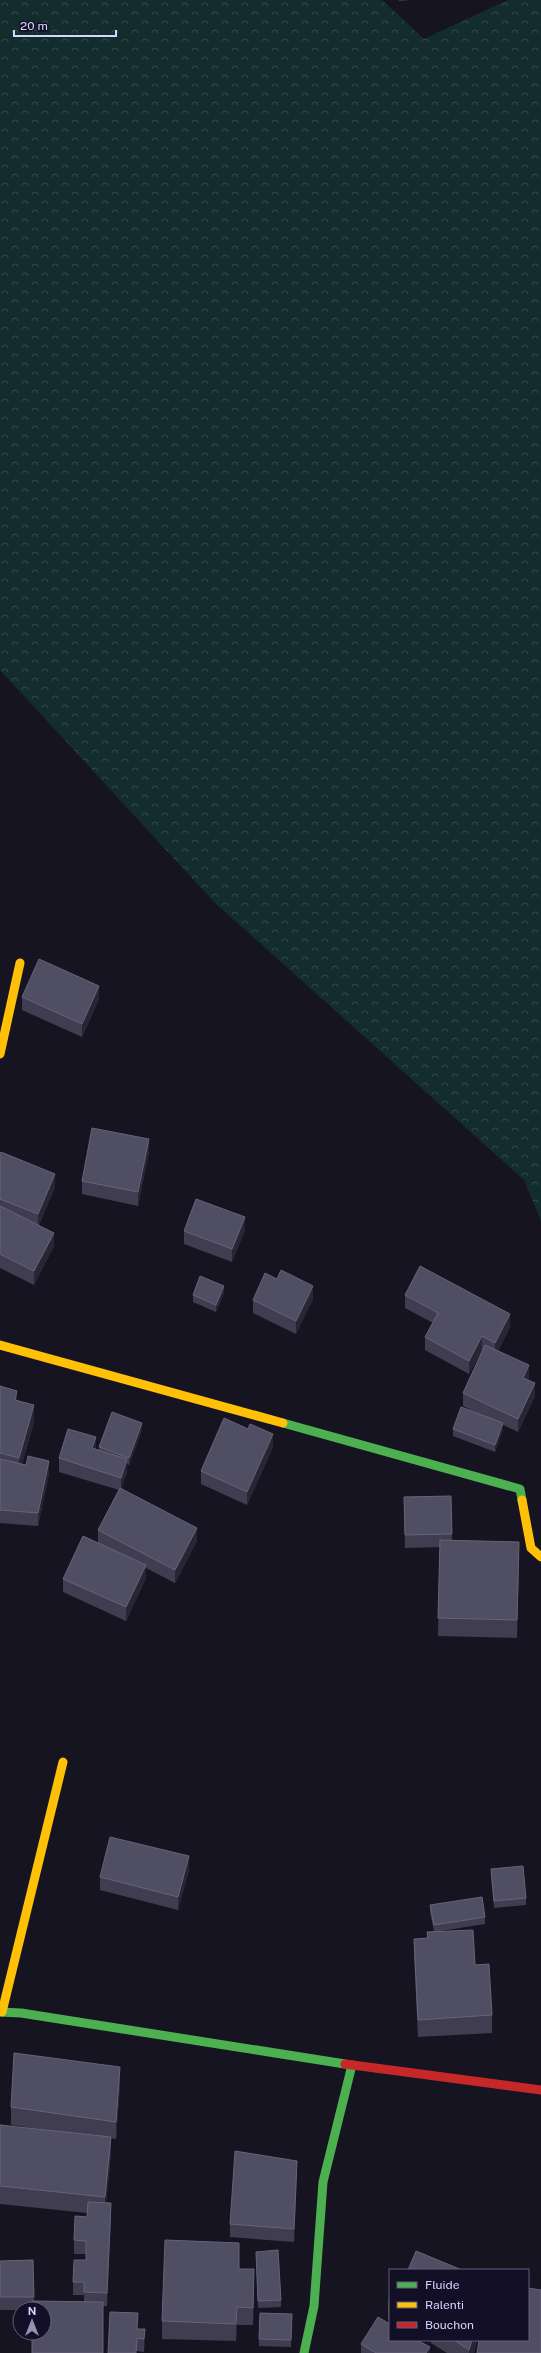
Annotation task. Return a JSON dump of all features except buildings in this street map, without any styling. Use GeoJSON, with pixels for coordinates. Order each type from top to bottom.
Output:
{"type":"FeatureCollection","features":[{"type":"Feature","properties":{"kind":"street"},"geometry":{"type":"LineString","coordinates":[[0,1054],[20,963]]}},
{"type":"Feature","properties":{"kind":"street"},"geometry":{"type":"LineString","coordinates":[[0,1345],[520,1489],[531,1548],[541,1557]]}},
{"type":"Feature","properties":{"kind":"street"},"geometry":{"type":"LineString","coordinates":[[63,1762],[1,2012],[21,2013],[352,2065],[541,2090]]}},
{"type":"Feature","properties":{"kind":"street"},"geometry":{"type":"LineString","coordinates":[[304,2353],[314,2306],[323,2182],[352,2065]]}},
{"type":"Feature","properties":{"kind":"green space"},"geometry":{"type":"Polygon","coordinates":[[[0,0],[382,0],[424,39],[508,0],[541,0],[541,1221],[524,1180],[214,902],[0,670],[0,0]]]}},
{"type":"Feature","properties":{"kind":"traffic: fast"},"geometry":{"type":"LineString","coordinates":[[283,1423],[520,1489],[522,1500]]}},
{"type":"Feature","properties":{"kind":"traffic: fast"},"geometry":{"type":"LineString","coordinates":[[0,2012],[21,2013],[345,2064]]}},
{"type":"Feature","properties":{"kind":"traffic: fast"},"geometry":{"type":"LineString","coordinates":[[304,2353],[314,2306],[323,2182],[352,2065]]}},
{"type":"Feature","properties":{"kind":"traffic: slow"},"geometry":{"type":"LineString","coordinates":[[0,1054],[20,963]]}},
{"type":"Feature","properties":{"kind":"traffic: slow"},"geometry":{"type":"LineString","coordinates":[[0,1345],[283,1423]]}},
{"type":"Feature","properties":{"kind":"traffic: slow"},"geometry":{"type":"LineString","coordinates":[[522,1500],[531,1548],[541,1557]]}},
{"type":"Feature","properties":{"kind":"traffic: slow"},"geometry":{"type":"LineString","coordinates":[[2,2012],[63,1762]]}},
{"type":"Feature","properties":{"kind":"traffic: jam"},"geometry":{"type":"LineString","coordinates":[[345,2064],[541,2090]]}}]}
